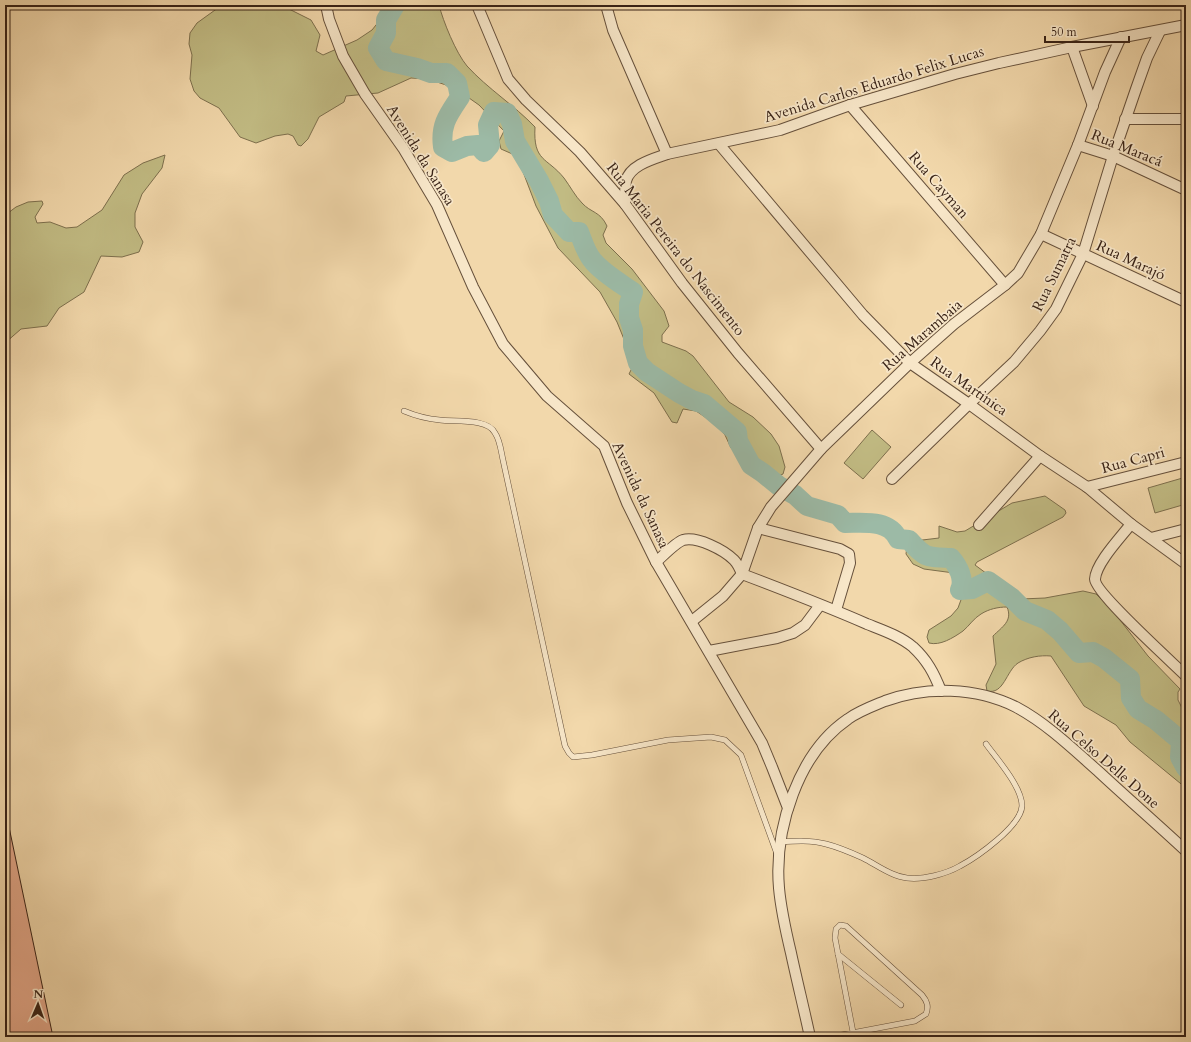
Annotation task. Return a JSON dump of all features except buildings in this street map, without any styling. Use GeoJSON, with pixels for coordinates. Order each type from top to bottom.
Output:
{"type":"FeatureCollection","features":[{"type":"Feature","properties":{"kind":"street","name":"Avenida da Sanasa"},"geometry":{"type":"LineString","coordinates":[[326,5],[329,19],[343,56],[365,94],[403,148],[437,205],[473,287],[503,344],[546,396],[604,446],[627,503],[656,562],[692,621],[762,743],[788,808]]}},
{"type":"Feature","properties":{"kind":"street","name":"Rua Maria Pereira do Nascimento"},"geometry":{"type":"LineString","coordinates":[[477,5],[508,79],[526,100],[580,152],[625,204],[691,294],[738,353],[821,449]]}},
{"type":"Feature","properties":{"kind":"street"},"geometry":{"type":"LineString","coordinates":[[606,5],[613,30],[667,154]]}},
{"type":"Feature","properties":{"kind":"street","name":"Avenida Carlos Eduardo Felix Lucas"},"geometry":{"type":"LineString","coordinates":[[625,204],[626,180],[630,173],[638,166],[667,154],[780,130],[850,105],[955,74],[1072,47],[1186,25]]}},
{"type":"Feature","properties":{"kind":"street","name":"Rua Sumatra"},"geometry":{"type":"LineString","coordinates":[[892,479],[1014,362],[1056,309],[1083,254],[1125,119],[1147,58],[1160,31]]}},
{"type":"Feature","properties":{"kind":"street","name":"Rua Marambaia"},"geometry":{"type":"LineString","coordinates":[[692,621],[723,596],[742,574],[758,528],[771,506],[821,449],[910,363],[954,324],[1005,285],[1018,273],[1041,234],[1078,145],[1105,72],[1121,37]]}},
{"type":"Feature","properties":{"kind":"street"},"geometry":{"type":"LineString","coordinates":[[1072,47],[1093,106]]}},
{"type":"Feature","properties":{"kind":"street","name":"Rua Cayman"},"geometry":{"type":"LineString","coordinates":[[850,105],[1005,285]]}},
{"type":"Feature","properties":{"kind":"street"},"geometry":{"type":"LineString","coordinates":[[1125,119],[1186,119]]}},
{"type":"Feature","properties":{"kind":"street","name":"Rua Martinica"},"geometry":{"type":"LineString","coordinates":[[719,144],[863,315],[910,363],[1040,456],[1087,487],[1132,524],[1186,564]]}},
{"type":"Feature","properties":{"kind":"street","name":"Rua Maracá"},"geometry":{"type":"LineString","coordinates":[[1078,145],[1113,156],[1186,190]]}},
{"type":"Feature","properties":{"kind":"street","name":"Rua Marajó"},"geometry":{"type":"LineString","coordinates":[[1041,234],[1186,302]]}},
{"type":"Feature","properties":{"kind":"street"},"geometry":{"type":"LineString","coordinates":[[979,525],[1040,456]]}},
{"type":"Feature","properties":{"kind":"street","name":"Rua Capri"},"geometry":{"type":"LineString","coordinates":[[1087,487],[1186,462]]}},
{"type":"Feature","properties":{"kind":"street"},"geometry":{"type":"LineString","coordinates":[[1132,524],[1100,565],[1095,580],[1096,584],[1112,604],[1186,676]]}},
{"type":"Feature","properties":{"kind":"street"},"geometry":{"type":"LineString","coordinates":[[758,528],[840,549],[849,554],[850,563],[836,610]]}},
{"type":"Feature","properties":{"kind":"street"},"geometry":{"type":"LineString","coordinates":[[1151,538],[1186,528]]}},
{"type":"Feature","properties":{"kind":"street"},"geometry":{"type":"LineString","coordinates":[[656,562],[680,542],[688,539],[697,540],[729,556],[738,564],[742,574],[836,610],[899,638],[912,646],[930,667],[941,691]]}},
{"type":"Feature","properties":{"kind":"street"},"geometry":{"type":"LineString","coordinates":[[709,651],[777,638],[793,633],[805,625],[820,605]]}},
{"type":"Feature","properties":{"kind":"street","name":"Rua Celso Delle Done"},"geometry":{"type":"LineString","coordinates":[[810,1037],[782,913],[778,857],[780,842],[788,808],[802,772],[831,734],[848,719],[872,706],[896,697],[941,691],[980,695],[1015,707],[1037,720],[1070,746],[1186,851]]}},
{"type":"Feature","properties":{"kind":"lane"},"geometry":{"type":"LineString","coordinates":[[404,411],[414,415],[441,420],[477,423],[484,425],[495,432],[503,460],[565,746],[569,753],[573,757],[592,755],[668,740],[711,737],[725,740],[741,755],[778,857]]}},
{"type":"Feature","properties":{"kind":"lane"},"geometry":{"type":"LineString","coordinates":[[780,842],[810,841],[826,844],[907,878],[928,878],[960,867],[993,844],[1016,822],[1022,808],[1021,797],[1014,784],[986,744]]}},
{"type":"Feature","properties":{"kind":"lane"},"geometry":{"type":"LineString","coordinates":[[831,1037],[915,1021],[922,1018],[926,1014],[928,1008],[927,1001],[922,995],[846,926],[843,925],[837,926],[835,938],[854,1032]]}},
{"type":"Feature","properties":{"kind":"lane"},"geometry":{"type":"LineString","coordinates":[[838,954],[901,1005]]}},
{"type":"Feature","properties":{"kind":"shaded area"},"geometry":{"type":"Polygon","coordinates":[[[222,5],[258,5],[267,8],[283,6],[311,20],[320,35],[316,51],[323,55],[357,40],[372,30],[392,5],[439,5],[450,37],[467,66],[535,127],[536,147],[542,158],[558,171],[582,203],[601,217],[607,226],[603,235],[606,243],[632,269],[664,311],[669,326],[662,335],[662,342],[686,351],[693,356],[729,402],[753,417],[771,434],[779,446],[785,467],[783,474],[770,480],[755,472],[731,448],[725,435],[717,425],[696,411],[683,409],[677,423],[672,422],[654,393],[629,374],[634,364],[617,322],[600,292],[558,248],[536,206],[517,156],[501,149],[499,141],[504,131],[479,105],[462,93],[446,85],[428,79],[411,78],[378,93],[346,96],[344,102],[319,117],[308,139],[301,146],[298,145],[293,136],[288,134],[275,136],[256,143],[240,137],[219,108],[200,98],[194,91],[190,79],[192,55],[189,44],[190,33],[197,23],[222,5]]]}},
{"type":"Feature","properties":{"kind":"shaded area"},"geometry":{"type":"Polygon","coordinates":[[[165,155],[162,168],[142,194],[135,213],[135,227],[143,242],[139,252],[122,257],[101,256],[84,292],[59,308],[47,326],[21,329],[5,343],[5,263],[8,245],[5,220],[8,213],[16,207],[28,202],[42,201],[43,204],[35,217],[37,223],[50,222],[66,228],[77,227],[102,210],[124,175],[143,163],[165,155]]]}},
{"type":"Feature","properties":{"kind":"shaded area"},"geometry":{"type":"Polygon","coordinates":[[[872,430],[891,447],[863,479],[844,463],[872,430]]]}},
{"type":"Feature","properties":{"kind":"shaded area"},"geometry":{"type":"Polygon","coordinates":[[[1186,477],[1186,504],[1155,513],[1148,488],[1186,477]]]}},
{"type":"Feature","properties":{"kind":"shaded area"},"geometry":{"type":"Polygon","coordinates":[[[1045,496],[1065,510],[1066,513],[1063,517],[977,562],[975,565],[1021,599],[1045,598],[1083,591],[1096,594],[1113,611],[1148,656],[1180,689],[1178,692],[1178,700],[1186,716],[1186,788],[1130,742],[1116,725],[1084,706],[1051,656],[1034,657],[1018,663],[1001,686],[993,691],[987,691],[986,685],[996,664],[993,636],[1008,620],[1009,616],[1007,607],[1000,607],[984,612],[963,631],[946,641],[933,644],[929,643],[927,637],[929,630],[951,616],[958,608],[962,597],[962,586],[959,577],[954,573],[924,569],[913,564],[906,554],[907,546],[914,541],[939,538],[939,526],[957,532],[965,531],[1012,503],[1045,496]]]}},
{"type":"Feature","properties":{"kind":"waterway"},"geometry":{"type":"LineString","coordinates":[[395,5],[386,20],[386,33],[378,48],[386,61],[417,68],[431,73],[447,73],[457,83],[460,97],[446,120],[442,139],[443,147],[452,152],[467,146],[478,145],[484,152],[490,145],[488,125],[494,112],[507,113],[512,124],[515,141],[539,181],[549,201],[553,215],[569,232],[579,232],[593,261],[607,274],[633,292],[629,304],[629,318],[633,330],[633,346],[638,363],[647,372],[679,393],[704,404],[737,432],[738,441],[751,465],[779,486],[795,495],[807,506],[838,515],[845,523],[882,525],[894,533],[898,539],[909,540],[919,551],[927,556],[951,558],[960,573],[962,581],[960,590],[972,589],[988,581],[1012,598],[1025,611],[1047,620],[1060,631],[1079,653],[1093,652],[1104,658],[1130,679],[1131,698],[1138,709],[1156,720],[1181,741],[1180,757],[1186,768]]}}]}
